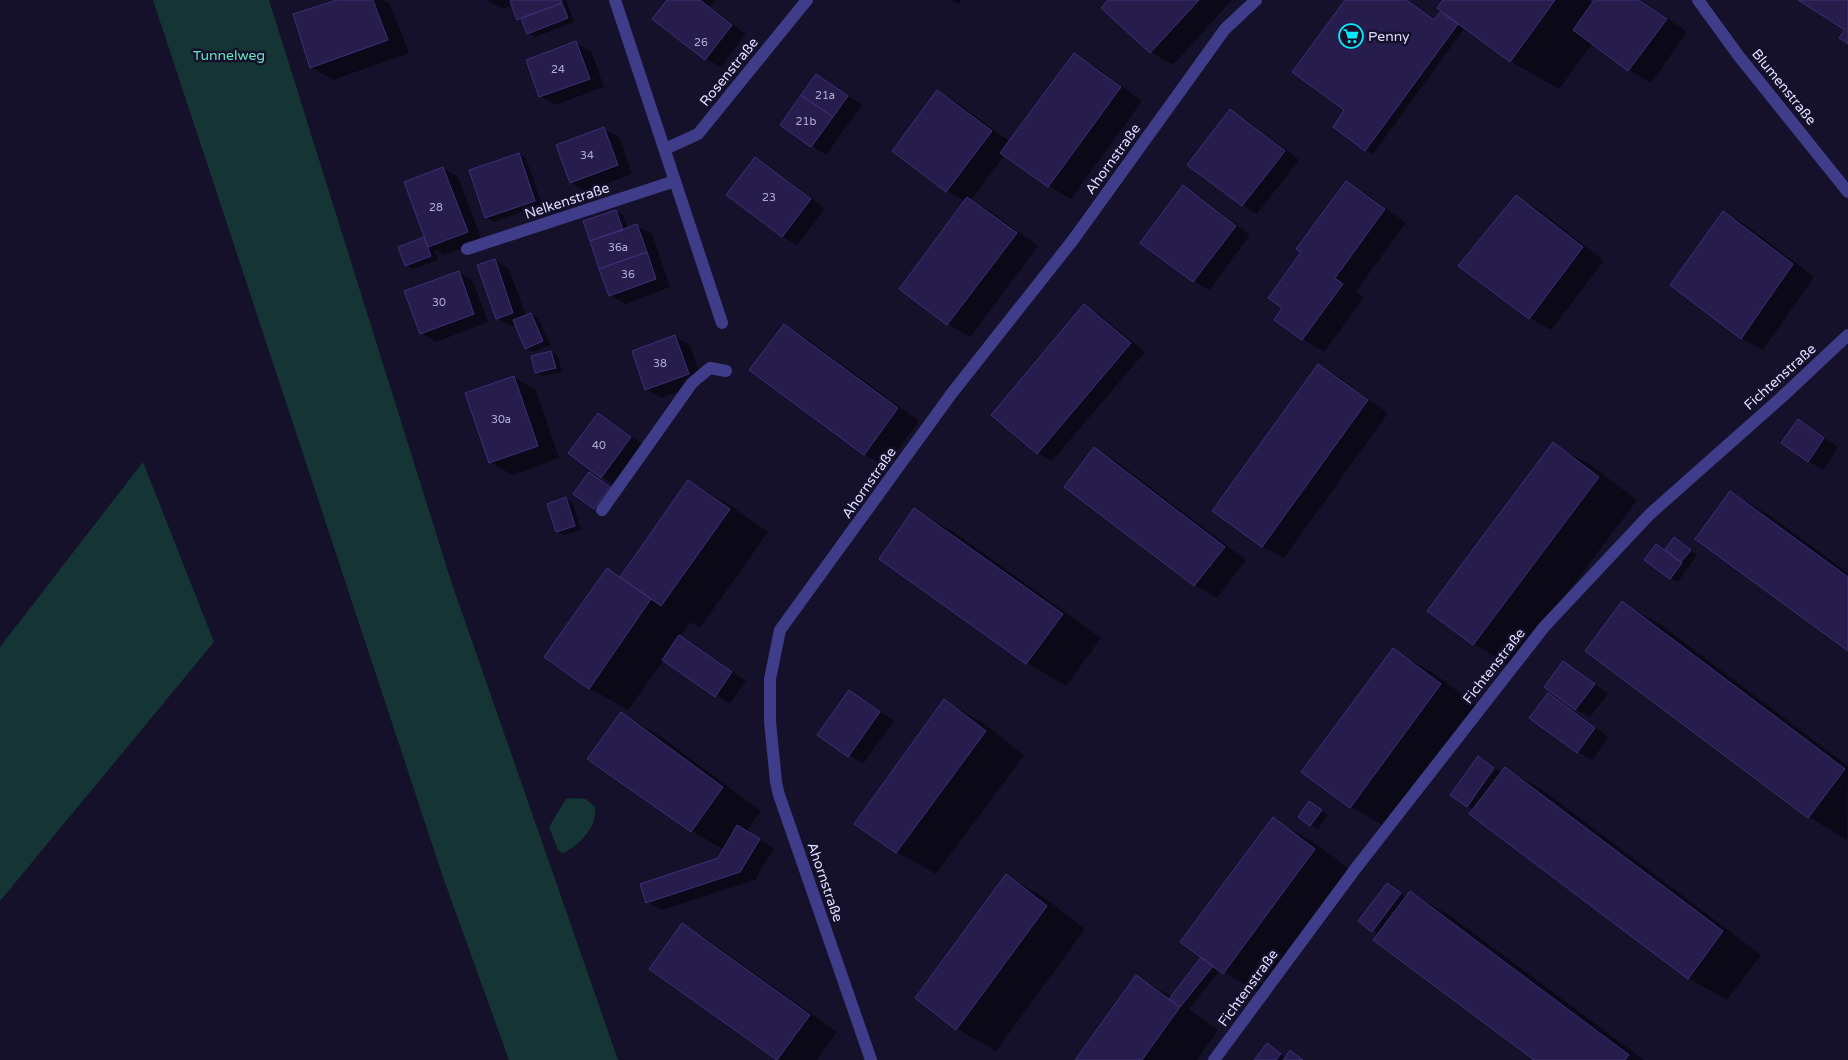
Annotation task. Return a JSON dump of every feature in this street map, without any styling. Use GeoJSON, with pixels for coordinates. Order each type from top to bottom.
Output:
{"type":"FeatureCollection","features":[{"type":"Feature","properties":{"kind":"street"},"geometry":{"type":"LineString","coordinates":[[615,0],[722,324]]}},
{"type":"Feature","properties":{"kind":"street","name":"Rosenstraße"},"geometry":{"type":"LineString","coordinates":[[665,149],[698,134],[807,0]]}},
{"type":"Feature","properties":{"kind":"street","name":"Ahornstraße"},"geometry":{"type":"LineString","coordinates":[[871,1060],[776,782],[770,722],[770,679],[780,630],[952,393],[1073,240],[1225,29],[1256,0]]}},
{"type":"Feature","properties":{"kind":"street","name":"Blumenstraße"},"geometry":{"type":"LineString","coordinates":[[1698,0],[1738,55],[1848,192]]}},
{"type":"Feature","properties":{"kind":"street","name":"Nelkenstraße"},"geometry":{"type":"LineString","coordinates":[[467,249],[675,181]]}},
{"type":"Feature","properties":{"kind":"street","name":"Fichtenstraße"},"geometry":{"type":"LineString","coordinates":[[1214,1060],[1313,924],[1411,795],[1544,628],[1650,514],[1848,336]]}},
{"type":"Feature","properties":{"kind":"street"},"geometry":{"type":"LineString","coordinates":[[602,510],[692,383],[710,368],[726,371]]}},
{"type":"Feature","properties":{"kind":"green space","name":"Tunnelweg"},"geometry":{"type":"Polygon","coordinates":[[[153,0],[269,0],[451,581],[618,1060],[509,1060],[443,877],[153,0]]]}},
{"type":"Feature","properties":{"kind":"green space"},"geometry":{"type":"Polygon","coordinates":[[[143,462],[214,642],[0,901],[0,647],[143,462]]]}},
{"type":"Feature","properties":{"kind":"green space"},"geometry":{"type":"Polygon","coordinates":[[[566,799],[586,799],[595,807],[595,814],[590,828],[582,840],[563,853],[558,850],[549,827],[566,799]]]}},
{"type":"Feature","properties":{"kind":"building"},"geometry":{"type":"Polygon","coordinates":[[[337,0],[373,0],[388,40],[310,68],[293,14],[337,0]]]}},
{"type":"Feature","properties":{"kind":"building"},"geometry":{"type":"Polygon","coordinates":[[[561,0],[562,3],[517,20],[510,1],[561,0]]]}},
{"type":"Feature","properties":{"kind":"building"},"geometry":{"type":"Polygon","coordinates":[[[667,0],[700,0],[732,25],[705,60],[652,19],[667,0]]]}},
{"type":"Feature","properties":{"kind":"building"},"geometry":{"type":"Polygon","coordinates":[[[1108,0],[1199,0],[1150,53],[1101,8],[1108,0]]]}},
{"type":"Feature","properties":{"kind":"building"},"geometry":{"type":"Polygon","coordinates":[[[1345,0],[1406,0],[1434,20],[1440,12],[1458,24],[1365,151],[1333,127],[1344,110],[1292,72],[1345,0]]]}},
{"type":"Feature","properties":{"kind":"building"},"geometry":{"type":"Polygon","coordinates":[[[1443,0],[1555,0],[1510,62],[1437,8],[1443,0]]]}},
{"type":"Feature","properties":{"kind":"building"},"geometry":{"type":"Polygon","coordinates":[[[1594,0],[1639,0],[1667,19],[1628,71],[1573,30],[1594,0]]]}},
{"type":"Feature","properties":{"kind":"building"},"geometry":{"type":"Polygon","coordinates":[[[1798,0],[1848,0],[1848,44],[1839,38],[1845,30],[1798,0]]]}},
{"type":"Feature","properties":{"kind":"building"},"geometry":{"type":"Polygon","coordinates":[[[562,3],[568,18],[527,34],[521,18],[562,3]]]}},
{"type":"Feature","properties":{"kind":"building"},"geometry":{"type":"Polygon","coordinates":[[[576,41],[590,79],[539,97],[526,60],[576,41]]]}},
{"type":"Feature","properties":{"kind":"building"},"geometry":{"type":"Polygon","coordinates":[[[1074,53],[1121,87],[1048,187],[1000,153],[1074,53]]]}},
{"type":"Feature","properties":{"kind":"building"},"geometry":{"type":"Polygon","coordinates":[[[816,74],[848,96],[833,117],[801,95],[816,74]]]}},
{"type":"Feature","properties":{"kind":"building"},"geometry":{"type":"Polygon","coordinates":[[[937,90],[992,131],[946,192],[892,151],[937,90]]]}},
{"type":"Feature","properties":{"kind":"building"},"geometry":{"type":"Polygon","coordinates":[[[801,95],[833,117],[811,147],[780,125],[801,95]]]}},
{"type":"Feature","properties":{"kind":"building"},"geometry":{"type":"Polygon","coordinates":[[[1230,109],[1285,151],[1242,206],[1187,165],[1230,109]]]}},
{"type":"Feature","properties":{"kind":"building"},"geometry":{"type":"Polygon","coordinates":[[[604,127],[618,165],[570,183],[556,145],[604,127]]]}},
{"type":"Feature","properties":{"kind":"building"},"geometry":{"type":"Polygon","coordinates":[[[519,153],[535,201],[485,218],[469,170],[519,153]]]}},
{"type":"Feature","properties":{"kind":"building"},"geometry":{"type":"Polygon","coordinates":[[[755,157],[811,199],[782,237],[726,195],[755,157]]]}},
{"type":"Feature","properties":{"kind":"building"},"geometry":{"type":"Polygon","coordinates":[[[443,167],[468,232],[428,247],[404,182],[443,167]]]}},
{"type":"Feature","properties":{"kind":"building"},"geometry":{"type":"Polygon","coordinates":[[[1346,181],[1385,209],[1335,278],[1343,284],[1302,340],[1274,320],[1282,308],[1268,298],[1301,252],[1296,249],[1346,181]]]}},
{"type":"Feature","properties":{"kind":"building"},"geometry":{"type":"Polygon","coordinates":[[[1183,185],[1236,226],[1193,282],[1140,243],[1183,185]]]}},
{"type":"Feature","properties":{"kind":"building"},"geometry":{"type":"Polygon","coordinates":[[[1516,195],[1583,247],[1529,319],[1458,266],[1516,195]]]}},
{"type":"Feature","properties":{"kind":"building"},"geometry":{"type":"Polygon","coordinates":[[[967,197],[1017,233],[947,325],[899,289],[967,197]]]}},
{"type":"Feature","properties":{"kind":"building"},"geometry":{"type":"Polygon","coordinates":[[[616,210],[623,230],[590,241],[583,221],[616,210]]]}},
{"type":"Feature","properties":{"kind":"building"},"geometry":{"type":"Polygon","coordinates":[[[1723,211],[1793,264],[1741,339],[1670,285],[1723,211]]]}},
{"type":"Feature","properties":{"kind":"building"},"geometry":{"type":"Polygon","coordinates":[[[637,224],[647,252],[599,269],[590,241],[637,224]]]}},
{"type":"Feature","properties":{"kind":"building"},"geometry":{"type":"Polygon","coordinates":[[[424,237],[431,256],[405,266],[398,247],[424,237]]]}},
{"type":"Feature","properties":{"kind":"building"},"geometry":{"type":"Polygon","coordinates":[[[647,252],[656,279],[609,296],[599,269],[647,252]]]}},
{"type":"Feature","properties":{"kind":"building"},"geometry":{"type":"Polygon","coordinates":[[[495,259],[513,313],[496,319],[477,265],[495,259]]]}},
{"type":"Feature","properties":{"kind":"building"},"geometry":{"type":"Polygon","coordinates":[[[459,271],[474,314],[420,334],[404,291],[459,271]]]}},
{"type":"Feature","properties":{"kind":"building"},"geometry":{"type":"Polygon","coordinates":[[[1084,304],[1131,343],[1037,454],[991,415],[1084,304]]]}},
{"type":"Feature","properties":{"kind":"building"},"geometry":{"type":"Polygon","coordinates":[[[531,313],[543,341],[525,349],[513,320],[531,313]]]}},
{"type":"Feature","properties":{"kind":"building"},"geometry":{"type":"Polygon","coordinates":[[[784,324],[898,408],[864,455],[749,370],[784,324]]]}},
{"type":"Feature","properties":{"kind":"building"},"geometry":{"type":"Polygon","coordinates":[[[675,335],[689,374],[645,390],[632,351],[675,335]]]}},
{"type":"Feature","properties":{"kind":"building"},"geometry":{"type":"Polygon","coordinates":[[[551,351],[556,368],[535,373],[531,356],[551,351]]]}},
{"type":"Feature","properties":{"kind":"building"},"geometry":{"type":"Polygon","coordinates":[[[1318,364],[1368,400],[1262,547],[1212,511],[1318,364]]]}},
{"type":"Feature","properties":{"kind":"building"},"geometry":{"type":"Polygon","coordinates":[[[514,376],[538,446],[489,463],[465,393],[514,376]]]}},
{"type":"Feature","properties":{"kind":"building"},"geometry":{"type":"Polygon","coordinates":[[[598,413],[631,437],[601,478],[568,453],[598,413]]]}},
{"type":"Feature","properties":{"kind":"building"},"geometry":{"type":"Polygon","coordinates":[[[1798,419],[1824,438],[1808,462],[1781,443],[1798,419]]]}},
{"type":"Feature","properties":{"kind":"building"},"geometry":{"type":"Polygon","coordinates":[[[1553,442],[1599,477],[1473,645],[1427,611],[1553,442]]]}},
{"type":"Feature","properties":{"kind":"building"},"geometry":{"type":"Polygon","coordinates":[[[1094,447],[1225,547],[1194,586],[1064,487],[1094,447]]]}},
{"type":"Feature","properties":{"kind":"building"},"geometry":{"type":"Polygon","coordinates":[[[589,472],[610,487],[594,509],[573,494],[589,472]]]}},
{"type":"Feature","properties":{"kind":"building"},"geometry":{"type":"Polygon","coordinates":[[[688,480],[730,509],[661,606],[620,577],[688,480]]]}},
{"type":"Feature","properties":{"kind":"building"},"geometry":{"type":"Polygon","coordinates":[[[1730,491],[1848,577],[1848,651],[1695,539],[1730,491]]]}},
{"type":"Feature","properties":{"kind":"building"},"geometry":{"type":"Polygon","coordinates":[[[566,497],[575,526],[556,532],[547,504],[566,497]]]}},
{"type":"Feature","properties":{"kind":"building"},"geometry":{"type":"Polygon","coordinates":[[[914,508],[1063,614],[1026,664],[879,559],[914,508]]]}},
{"type":"Feature","properties":{"kind":"building"},"geometry":{"type":"Polygon","coordinates":[[[1674,537],[1691,550],[1681,562],[1665,549],[1674,537]]]}},
{"type":"Feature","properties":{"kind":"building"},"geometry":{"type":"Polygon","coordinates":[[[1656,544],[1682,563],[1670,579],[1644,560],[1656,544]]]}},
{"type":"Feature","properties":{"kind":"building"},"geometry":{"type":"Polygon","coordinates":[[[607,568],[651,599],[589,689],[544,657],[607,568]]]}},
{"type":"Feature","properties":{"kind":"building"},"geometry":{"type":"Polygon","coordinates":[[[1622,601],[1845,769],[1808,818],[1585,651],[1622,601]]]}},
{"type":"Feature","properties":{"kind":"building"},"geometry":{"type":"Polygon","coordinates":[[[679,635],[732,672],[715,697],[662,660],[679,635]]]}},
{"type":"Feature","properties":{"kind":"building"},"geometry":{"type":"Polygon","coordinates":[[[1393,648],[1441,684],[1350,808],[1301,772],[1393,648]]]}},
{"type":"Feature","properties":{"kind":"building"},"geometry":{"type":"Polygon","coordinates":[[[1563,661],[1595,684],[1575,710],[1544,687],[1563,661]]]}},
{"type":"Feature","properties":{"kind":"building"},"geometry":{"type":"Polygon","coordinates":[[[849,690],[880,712],[848,757],[817,735],[849,690]]]}},
{"type":"Feature","properties":{"kind":"building"},"geometry":{"type":"Polygon","coordinates":[[[1548,693],[1595,728],[1577,753],[1529,718],[1548,693]]]}},
{"type":"Feature","properties":{"kind":"building"},"geometry":{"type":"Polygon","coordinates":[[[944,699],[986,731],[896,853],[854,824],[944,699]]]}},
{"type":"Feature","properties":{"kind":"building"},"geometry":{"type":"Polygon","coordinates":[[[621,712],[723,787],[691,832],[587,759],[621,712]]]}},
{"type":"Feature","properties":{"kind":"building"},"geometry":{"type":"Polygon","coordinates":[[[1478,756],[1494,768],[1467,807],[1450,795],[1478,756]]]}},
{"type":"Feature","properties":{"kind":"building"},"geometry":{"type":"Polygon","coordinates":[[[1505,767],[1723,931],[1688,979],[1469,814],[1505,767]]]}},
{"type":"Feature","properties":{"kind":"building"},"geometry":{"type":"Polygon","coordinates":[[[1309,801],[1322,810],[1310,826],[1298,817],[1309,801]]]}},
{"type":"Feature","properties":{"kind":"building"},"geometry":{"type":"Polygon","coordinates":[[[1273,817],[1315,849],[1223,974],[1180,942],[1273,817]]]}},
{"type":"Feature","properties":{"kind":"building"},"geometry":{"type":"Polygon","coordinates":[[[737,825],[760,839],[740,872],[646,903],[640,884],[718,858],[737,825]]]}},
{"type":"Feature","properties":{"kind":"building"},"geometry":{"type":"Polygon","coordinates":[[[1006,874],[1047,906],[956,1030],[915,998],[1006,874]]]}},
{"type":"Feature","properties":{"kind":"building"},"geometry":{"type":"Polygon","coordinates":[[[1387,883],[1401,893],[1372,932],[1358,921],[1387,883]]]}},
{"type":"Feature","properties":{"kind":"building"},"geometry":{"type":"Polygon","coordinates":[[[1410,891],[1629,1055],[1625,1060],[1534,1060],[1373,940],[1410,891]]]}},
{"type":"Feature","properties":{"kind":"building"},"geometry":{"type":"Polygon","coordinates":[[[682,923],[810,1015],[777,1060],[649,969],[682,923]]]}},
{"type":"Feature","properties":{"kind":"building"},"geometry":{"type":"Polygon","coordinates":[[[1201,957],[1213,966],[1180,1007],[1169,999],[1201,957]]]}},
{"type":"Feature","properties":{"kind":"building"},"geometry":{"type":"Polygon","coordinates":[[[1136,975],[1180,1007],[1142,1060],[1075,1060],[1136,975]]]}},
{"type":"Feature","properties":{"kind":"building"},"geometry":{"type":"Polygon","coordinates":[[[1267,1043],[1281,1054],[1276,1060],[1254,1060],[1267,1043]]]}},
{"type":"Feature","properties":{"kind":"building"},"geometry":{"type":"Polygon","coordinates":[[[1290,1050],[1303,1060],[1283,1060],[1290,1050]]]}},
{"type":"Feature","properties":{"kind":"place","name":"Penny"},"geometry":{"type":"Point","coordinates":[1351,36]}}]}
